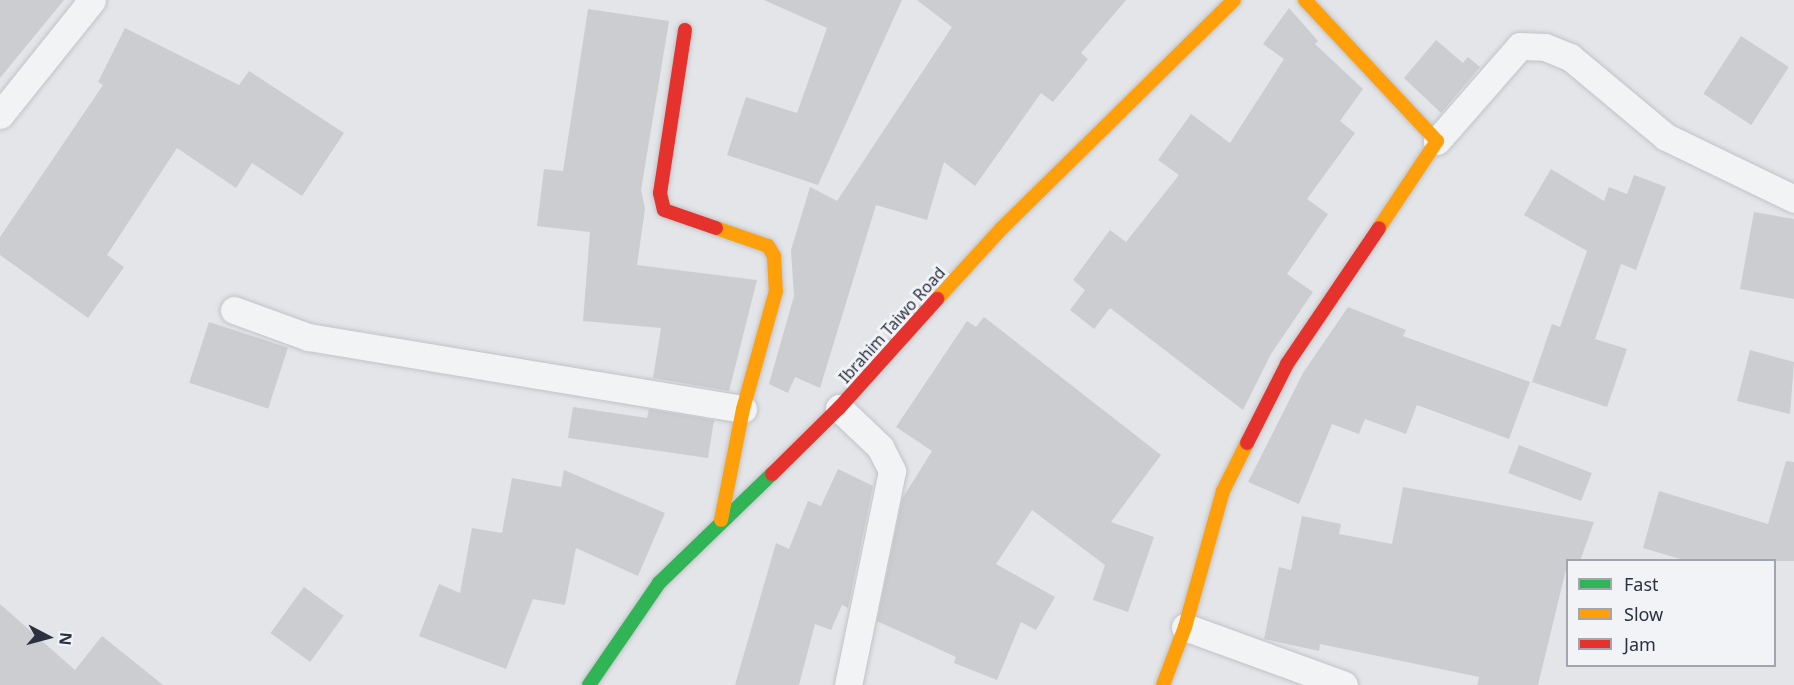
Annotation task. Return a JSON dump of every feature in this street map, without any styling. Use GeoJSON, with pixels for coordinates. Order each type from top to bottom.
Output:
{"type":"FeatureCollection","features":[{"type":"Feature","properties":{"kind":"street"},"geometry":{"type":"LineString","coordinates":[[0,114],[92,0]]}},
{"type":"Feature","properties":{"kind":"street","name":"Ibrahim Taiwo Road"},"geometry":{"type":"LineString","coordinates":[[589,685],[659,583],[721,520],[839,408],[1002,228],[1234,0]]}},
{"type":"Feature","properties":{"kind":"street"},"geometry":{"type":"LineString","coordinates":[[1305,0],[1437,141]]}},
{"type":"Feature","properties":{"kind":"street"},"geometry":{"type":"LineString","coordinates":[[685,30],[660,193],[664,210],[768,246],[774,256],[776,291],[743,409],[721,520]]}},
{"type":"Feature","properties":{"kind":"street"},"geometry":{"type":"LineString","coordinates":[[1163,685],[1185,627],[1223,490],[1287,364],[1437,141],[1520,46],[1545,47],[1570,57],[1666,137],[1794,199]]}},
{"type":"Feature","properties":{"kind":"street"},"geometry":{"type":"LineString","coordinates":[[234,310],[308,337],[743,409]]}},
{"type":"Feature","properties":{"kind":"street"},"geometry":{"type":"LineString","coordinates":[[839,408],[880,447],[892,471],[848,685]]}},
{"type":"Feature","properties":{"kind":"street"},"geometry":{"type":"LineString","coordinates":[[1185,627],[1344,685]]}},
{"type":"Feature","properties":{"kind":"building"},"geometry":{"type":"Polygon","coordinates":[[[0,0],[64,0],[0,78],[0,0]]]}},
{"type":"Feature","properties":{"kind":"building"},"geometry":{"type":"Polygon","coordinates":[[[764,0],[902,0],[818,185],[727,155],[746,97],[797,113],[827,28],[764,0]]]}},
{"type":"Feature","properties":{"kind":"building"},"geometry":{"type":"Polygon","coordinates":[[[917,0],[1126,0],[1081,53],[1088,59],[1053,102],[1041,93],[975,186],[944,162],[927,220],[876,205],[820,388],[795,377],[788,393],[769,384],[794,296],[791,250],[810,187],[837,201],[952,27],[917,0]]]}},
{"type":"Feature","properties":{"kind":"building"},"geometry":{"type":"Polygon","coordinates":[[[1289,8],[1318,41],[1315,44],[1363,89],[1340,121],[1355,133],[1307,199],[1328,214],[1287,274],[1313,292],[1271,354],[1243,410],[1110,308],[1094,329],[1070,310],[1085,290],[1073,280],[1110,230],[1126,242],[1179,175],[1158,160],[1191,114],[1230,143],[1284,59],[1263,44],[1289,8]]]}},
{"type":"Feature","properties":{"kind":"building"},"geometry":{"type":"Polygon","coordinates":[[[588,9],[669,21],[641,190],[645,209],[637,265],[757,280],[729,391],[653,378],[661,328],[583,321],[590,232],[537,226],[544,169],[563,171],[588,9]]]}},
{"type":"Feature","properties":{"kind":"building"},"geometry":{"type":"Polygon","coordinates":[[[125,28],[239,85],[249,71],[344,133],[302,196],[252,163],[236,188],[177,148],[107,255],[124,267],[88,318],[0,255],[0,237],[103,85],[98,82],[125,28]]]}},
{"type":"Feature","properties":{"kind":"building"},"geometry":{"type":"Polygon","coordinates":[[[1741,36],[1789,67],[1751,125],[1703,94],[1741,36]]]}},
{"type":"Feature","properties":{"kind":"building"},"geometry":{"type":"Polygon","coordinates":[[[1436,40],[1463,63],[1468,57],[1480,67],[1441,113],[1404,78],[1436,40]]]}},
{"type":"Feature","properties":{"kind":"building"},"geometry":{"type":"Polygon","coordinates":[[[1551,169],[1604,201],[1609,187],[1627,194],[1634,175],[1666,187],[1636,270],[1621,264],[1595,339],[1627,349],[1607,407],[1532,382],[1552,324],[1560,327],[1587,251],[1524,215],[1551,169]]]}},
{"type":"Feature","properties":{"kind":"building"},"geometry":{"type":"Polygon","coordinates":[[[1754,212],[1794,219],[1794,299],[1740,289],[1754,212]]]}},
{"type":"Feature","properties":{"kind":"building"},"geometry":{"type":"Polygon","coordinates":[[[1348,307],[1406,330],[1403,336],[1530,382],[1509,439],[1417,405],[1406,434],[1365,419],[1359,434],[1332,424],[1299,504],[1248,482],[1303,373],[1348,307]]]}},
{"type":"Feature","properties":{"kind":"building"},"geometry":{"type":"Polygon","coordinates":[[[984,317],[1161,455],[1111,522],[1154,537],[1128,612],[1093,600],[1105,565],[1032,510],[996,564],[1055,597],[1036,630],[1021,622],[997,680],[954,663],[956,657],[877,621],[902,499],[932,451],[896,427],[967,321],[976,327],[984,317]]]}},
{"type":"Feature","properties":{"kind":"building"},"geometry":{"type":"Polygon","coordinates":[[[209,322],[288,348],[268,409],[189,383],[209,322]]]}},
{"type":"Feature","properties":{"kind":"building"},"geometry":{"type":"Polygon","coordinates":[[[1750,350],[1794,362],[1790,414],[1737,401],[1750,350]]]}},
{"type":"Feature","properties":{"kind":"building"},"geometry":{"type":"Polygon","coordinates":[[[573,407],[647,418],[649,409],[714,420],[708,458],[568,438],[573,407]]]}},
{"type":"Feature","properties":{"kind":"building"},"geometry":{"type":"Polygon","coordinates":[[[1519,445],[1592,473],[1581,501],[1508,473],[1519,445]]]}},
{"type":"Feature","properties":{"kind":"building"},"geometry":{"type":"Polygon","coordinates":[[[1786,461],[1794,462],[1794,561],[1680,559],[1643,548],[1659,491],[1768,524],[1786,461]]]}},
{"type":"Feature","properties":{"kind":"building"},"geometry":{"type":"Polygon","coordinates":[[[838,469],[873,486],[848,608],[842,605],[831,630],[815,624],[799,685],[735,685],[776,543],[789,549],[808,501],[821,506],[838,469]]]}},
{"type":"Feature","properties":{"kind":"building"},"geometry":{"type":"Polygon","coordinates":[[[564,470],[665,513],[638,576],[576,548],[565,605],[533,599],[506,669],[419,636],[439,584],[460,593],[472,528],[502,533],[512,478],[561,487],[564,470]]]}},
{"type":"Feature","properties":{"kind":"building"},"geometry":{"type":"Polygon","coordinates":[[[1403,487],[1594,522],[1581,559],[1566,559],[1566,569],[1538,685],[1477,685],[1479,677],[1320,644],[1319,651],[1264,639],[1279,567],[1291,570],[1302,516],[1341,524],[1339,534],[1392,544],[1403,487]]]}},
{"type":"Feature","properties":{"kind":"building"},"geometry":{"type":"Polygon","coordinates":[[[304,587],[344,616],[310,662],[270,633],[304,587]]]}},
{"type":"Feature","properties":{"kind":"building"},"geometry":{"type":"Polygon","coordinates":[[[0,604],[75,670],[102,636],[163,685],[0,685],[0,604]]]}},
{"type":"Feature","properties":{"kind":"traffic: fast"},"geometry":{"type":"LineString","coordinates":[[589,685],[659,583],[772,474]]}},
{"type":"Feature","properties":{"kind":"traffic: slow"},"geometry":{"type":"LineString","coordinates":[[937,299],[1002,228],[1234,0]]}},
{"type":"Feature","properties":{"kind":"traffic: slow"},"geometry":{"type":"LineString","coordinates":[[1305,0],[1437,141],[1379,228]]}},
{"type":"Feature","properties":{"kind":"traffic: slow"},"geometry":{"type":"LineString","coordinates":[[716,228],[768,246],[774,256],[776,291],[743,409],[721,520]]}},
{"type":"Feature","properties":{"kind":"traffic: slow"},"geometry":{"type":"LineString","coordinates":[[1163,685],[1185,627],[1223,491],[1247,443]]}},
{"type":"Feature","properties":{"kind":"traffic: jam"},"geometry":{"type":"LineString","coordinates":[[685,30],[660,193],[664,210],[716,228]]}},
{"type":"Feature","properties":{"kind":"traffic: jam"},"geometry":{"type":"LineString","coordinates":[[1247,443],[1287,364],[1379,228]]}},
{"type":"Feature","properties":{"kind":"traffic: jam"},"geometry":{"type":"LineString","coordinates":[[772,474],[839,408],[937,299]]}}]}
